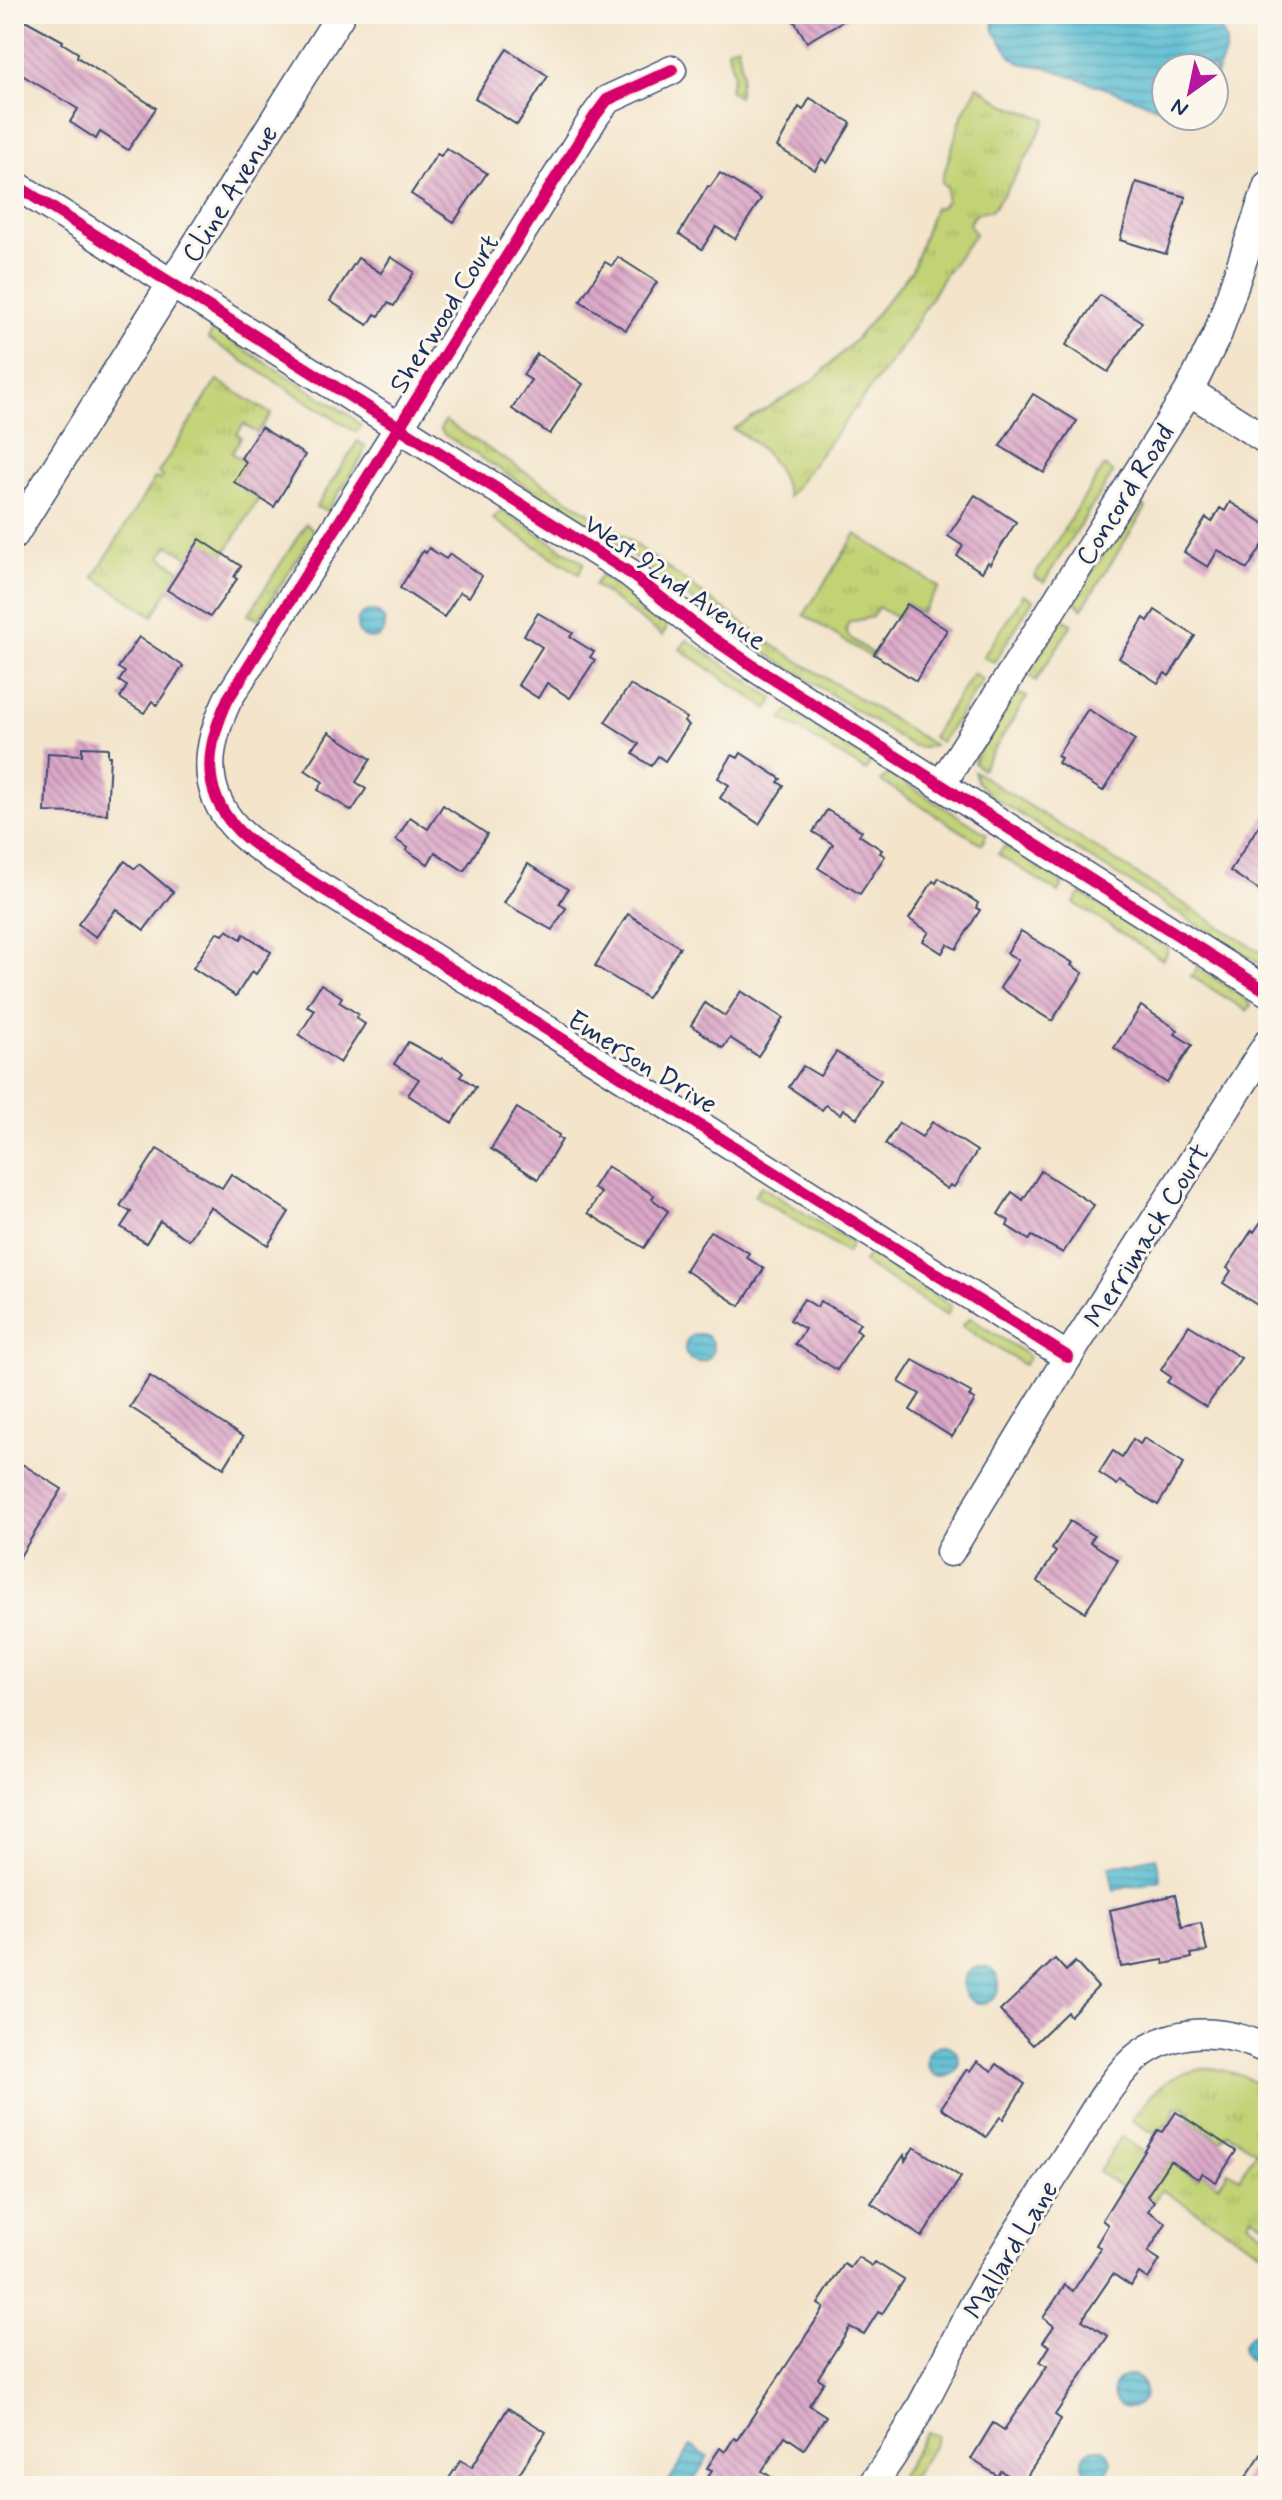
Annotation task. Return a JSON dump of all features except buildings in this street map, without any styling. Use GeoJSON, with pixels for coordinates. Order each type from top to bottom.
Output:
{"type":"FeatureCollection","features":[{"type":"Feature","properties":{"kind":"street","name":"Cline Avenue"},"geometry":{"type":"LineString","coordinates":[[14,535],[341,14]]}},
{"type":"Feature","properties":{"kind":"street","name":"Sherwood Court"},"geometry":{"type":"LineString","coordinates":[[211,786],[210,753],[216,724],[228,699],[607,100],[672,70]]}},
{"type":"Feature","properties":{"kind":"street","name":"West 92nd Avenue"},"geometry":{"type":"LineString","coordinates":[[14,184],[630,573],[705,633],[1268,992]]}},
{"type":"Feature","properties":{"kind":"street","name":"Concord Road"},"geometry":{"type":"LineString","coordinates":[[941,785],[1189,391],[1218,333],[1268,185]]}},
{"type":"Feature","properties":{"kind":"street"},"geometry":{"type":"LineString","coordinates":[[1189,391],[1268,441]]}},
{"type":"Feature","properties":{"kind":"street","name":"Emerson Drive"},"geometry":{"type":"LineString","coordinates":[[211,786],[220,809],[238,831],[271,856],[1068,1357]]}},
{"type":"Feature","properties":{"kind":"street","name":"Merrimack Court"},"geometry":{"type":"LineString","coordinates":[[950,1552],[1068,1357],[1268,1043]]}},
{"type":"Feature","properties":{"kind":"street","name":"Mallard Lane"},"geometry":{"type":"LineString","coordinates":[[871,2486],[893,2457],[935,2384],[982,2290],[1109,2089],[1140,2054],[1176,2036],[1212,2032],[1248,2040],[1268,2050]]}},
{"type":"Feature","properties":{"kind":"green space"},"geometry":{"type":"Polygon","coordinates":[[[738,45],[742,73],[738,97],[729,90],[734,74],[727,49],[738,45]]]}},
{"type":"Feature","properties":{"kind":"green space"},"geometry":{"type":"Polygon","coordinates":[[[978,86],[1004,104],[1046,119],[1021,166],[991,211],[975,215],[969,224],[975,234],[942,279],[904,344],[788,497],[781,476],[761,448],[733,429],[815,379],[855,340],[912,270],[934,208],[941,207],[946,201],[947,187],[941,183],[963,113],[978,86]]]}},
{"type":"Feature","properties":{"kind":"green space"},"geometry":{"type":"Polygon","coordinates":[[[213,330],[348,414],[361,426],[356,432],[208,339],[213,330]]]}},
{"type":"Feature","properties":{"kind":"green space"},"geometry":{"type":"Polygon","coordinates":[[[217,380],[271,414],[257,433],[244,424],[237,434],[241,437],[232,453],[246,462],[234,482],[259,498],[224,555],[189,558],[168,545],[161,557],[180,570],[153,616],[94,577],[155,478],[160,480],[163,477],[158,473],[217,380]]]}},
{"type":"Feature","properties":{"kind":"green space"},"geometry":{"type":"Polygon","coordinates":[[[445,421],[616,530],[771,644],[934,745],[923,748],[911,745],[753,645],[609,538],[445,435],[440,429],[445,421]]]}},
{"type":"Feature","properties":{"kind":"green space"},"geometry":{"type":"Polygon","coordinates":[[[358,441],[365,446],[362,457],[327,511],[316,507],[358,441]]]}},
{"type":"Feature","properties":{"kind":"green space"},"geometry":{"type":"Polygon","coordinates":[[[1104,466],[1113,473],[1044,582],[1034,577],[1104,466]]]}},
{"type":"Feature","properties":{"kind":"green space"},"geometry":{"type":"Polygon","coordinates":[[[1136,503],[1146,508],[1082,609],[1074,601],[1136,503]]]}},
{"type":"Feature","properties":{"kind":"green space"},"geometry":{"type":"Polygon","coordinates":[[[501,510],[584,563],[579,574],[493,519],[501,510]]]}},
{"type":"Feature","properties":{"kind":"green space"},"geometry":{"type":"Polygon","coordinates":[[[306,524],[315,531],[259,619],[248,615],[306,524]]]}},
{"type":"Feature","properties":{"kind":"green space"},"geometry":{"type":"Polygon","coordinates":[[[856,534],[939,587],[922,613],[907,604],[897,618],[878,607],[872,617],[849,622],[846,629],[849,637],[874,655],[872,658],[804,615],[856,534]]]}},
{"type":"Feature","properties":{"kind":"green space"},"geometry":{"type":"Polygon","coordinates":[[[601,575],[668,625],[663,636],[594,585],[601,575]]]}},
{"type":"Feature","properties":{"kind":"green space"},"geometry":{"type":"Polygon","coordinates":[[[1024,594],[1033,600],[994,662],[983,657],[1024,594]]]}},
{"type":"Feature","properties":{"kind":"green space"},"geometry":{"type":"Polygon","coordinates":[[[1062,619],[1072,624],[1036,681],[1028,674],[1062,619]]]}},
{"type":"Feature","properties":{"kind":"green space"},"geometry":{"type":"Polygon","coordinates":[[[687,640],[773,698],[768,709],[680,649],[687,640]]]}},
{"type":"Feature","properties":{"kind":"green space"},"geometry":{"type":"Polygon","coordinates":[[[973,673],[983,680],[941,742],[932,737],[973,673]]]}},
{"type":"Feature","properties":{"kind":"green space"},"geometry":{"type":"Polygon","coordinates":[[[1017,693],[1027,697],[982,769],[974,763],[976,757],[1017,693]]]}},
{"type":"Feature","properties":{"kind":"green space"},"geometry":{"type":"Polygon","coordinates":[[[789,710],[871,760],[866,771],[782,719],[789,710]]]}},
{"type":"Feature","properties":{"kind":"green space"},"geometry":{"type":"Polygon","coordinates":[[[974,771],[1268,957],[1268,969],[988,794],[977,781],[974,771]]]}},
{"type":"Feature","properties":{"kind":"green space"},"geometry":{"type":"Polygon","coordinates":[[[889,773],[987,834],[982,844],[881,781],[889,773]]]}},
{"type":"Feature","properties":{"kind":"green space"},"geometry":{"type":"Polygon","coordinates":[[[1005,846],[1063,883],[1059,893],[998,854],[1005,846]]]}},
{"type":"Feature","properties":{"kind":"green space"},"geometry":{"type":"Polygon","coordinates":[[[1081,893],[1168,949],[1163,960],[1074,903],[1081,893]]]}},
{"type":"Feature","properties":{"kind":"green space"},"geometry":{"type":"Polygon","coordinates":[[[1197,968],[1237,992],[1251,1005],[1247,1011],[1191,976],[1197,968]]]}},
{"type":"Feature","properties":{"kind":"green space"},"geometry":{"type":"Polygon","coordinates":[[[761,1186],[852,1243],[847,1253],[754,1195],[761,1186]]]}},
{"type":"Feature","properties":{"kind":"green space"},"geometry":{"type":"Polygon","coordinates":[[[870,1254],[951,1306],[947,1316],[863,1263],[870,1254]]]}},
{"type":"Feature","properties":{"kind":"green space"},"geometry":{"type":"Polygon","coordinates":[[[970,1318],[1026,1354],[1029,1358],[1024,1365],[962,1326],[970,1318]]]}},
{"type":"Feature","properties":{"kind":"green space"},"geometry":{"type":"Polygon","coordinates":[[[1212,2068],[1242,2075],[1268,2091],[1268,2226],[1252,2216],[1248,2222],[1268,2236],[1265,2254],[1162,2190],[1154,2201],[1126,2183],[1123,2188],[1099,2172],[1121,2137],[1164,2169],[1170,2161],[1197,2179],[1202,2173],[1219,2185],[1228,2171],[1239,2178],[1256,2151],[1228,2133],[1221,2141],[1189,2120],[1190,2115],[1183,2106],[1176,2107],[1167,2124],[1152,2133],[1132,2120],[1165,2083],[1185,2073],[1212,2068]]]}},
{"type":"Feature","properties":{"kind":"green space"},"geometry":{"type":"Polygon","coordinates":[[[927,2432],[938,2436],[936,2441],[907,2486],[894,2486],[927,2432]]]}},
{"type":"Feature","properties":{"kind":"water"},"geometry":{"type":"Polygon","coordinates":[[[985,14],[1202,14],[1220,29],[1226,43],[1225,52],[1150,52],[1150,104],[1046,67],[1020,63],[1011,56],[994,31],[993,21],[985,14]]]}},
{"type":"Feature","properties":{"kind":"water"},"geometry":{"type":"Polygon","coordinates":[[[371,611],[381,615],[385,625],[381,635],[371,639],[361,635],[357,625],[361,615],[371,611]]]}},
{"type":"Feature","properties":{"kind":"water"},"geometry":{"type":"Polygon","coordinates":[[[699,1334],[709,1338],[713,1348],[709,1358],[699,1362],[689,1358],[685,1348],[689,1338],[699,1334]]]}},
{"type":"Feature","properties":{"kind":"water"},"geometry":{"type":"Polygon","coordinates":[[[1156,1857],[1161,1880],[1114,1890],[1109,1867],[1156,1857]]]}},
{"type":"Feature","properties":{"kind":"water"},"geometry":{"type":"Polygon","coordinates":[[[981,1967],[993,1973],[999,1985],[993,1997],[981,2003],[969,1997],[963,1985],[969,1973],[981,1967]]]}},
{"type":"Feature","properties":{"kind":"water"},"geometry":{"type":"Polygon","coordinates":[[[943,2045],[954,2050],[959,2061],[954,2072],[943,2077],[932,2072],[927,2061],[932,2050],[943,2045]]]}},
{"type":"Feature","properties":{"kind":"water"},"geometry":{"type":"Polygon","coordinates":[[[1261,2331],[1268,2333],[1268,2362],[1259,2363],[1246,2357],[1243,2346],[1252,2335],[1261,2331]]]}},
{"type":"Feature","properties":{"kind":"water"},"geometry":{"type":"Polygon","coordinates":[[[1129,2376],[1140,2381],[1145,2392],[1140,2403],[1129,2408],[1118,2403],[1113,2392],[1118,2381],[1129,2376]]]}},
{"type":"Feature","properties":{"kind":"water"},"geometry":{"type":"Polygon","coordinates":[[[691,2446],[708,2457],[690,2486],[676,2486],[669,2481],[691,2446]]]}},
{"type":"Feature","properties":{"kind":"water"},"geometry":{"type":"Polygon","coordinates":[[[1097,2448],[1107,2452],[1111,2462],[1107,2472],[1097,2476],[1087,2472],[1083,2462],[1087,2452],[1097,2448]]]}},
{"type":"Feature","properties":{"kind":"cycle path"},"geometry":{"type":"LineString","coordinates":[[672,70],[607,100],[595,116],[228,699],[215,733],[210,765],[216,797],[224,813],[240,832],[271,856],[1068,1357]]}},
{"type":"Feature","properties":{"kind":"cycle path"},"geometry":{"type":"LineString","coordinates":[[14,184],[630,573],[705,633],[759,670],[1268,992]]}}]}
